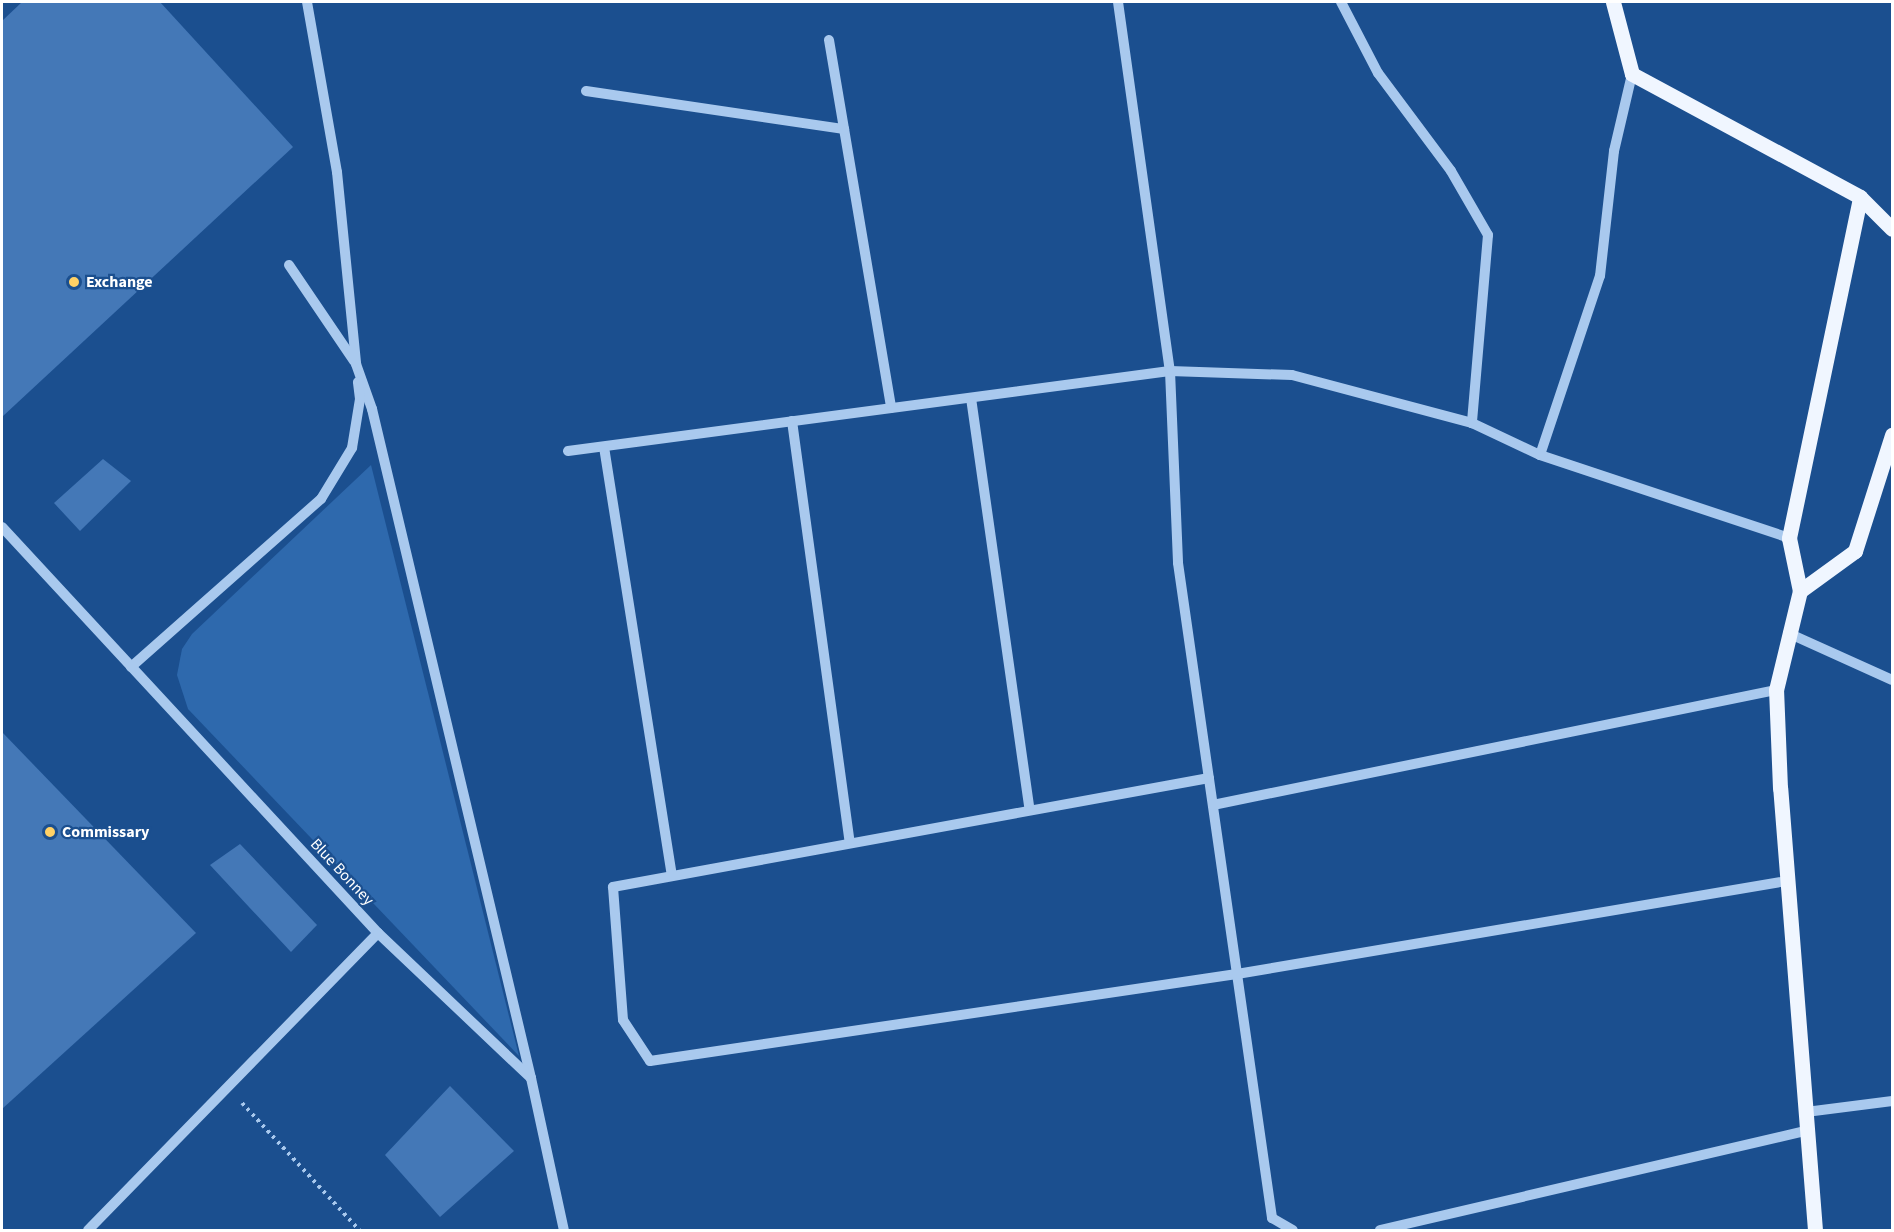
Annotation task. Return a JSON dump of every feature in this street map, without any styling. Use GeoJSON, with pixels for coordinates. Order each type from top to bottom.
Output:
{"type":"FeatureCollection","features":[{"type":"Feature","properties":{"kind":"main road"},"geometry":{"type":"LineString","coordinates":[[1613,2],[1632,74],[1860,197],[1893,229]]}},
{"type":"Feature","properties":{"kind":"main road"},"geometry":{"type":"LineString","coordinates":[[1815,1230],[1787,880],[1776,690],[1800,591],[1789,538],[1860,197]]}},
{"type":"Feature","properties":{"kind":"main road"},"geometry":{"type":"LineString","coordinates":[[1800,591],[1855,551],[1893,435]]}},
{"type":"Feature","properties":{"kind":"street"},"geometry":{"type":"LineString","coordinates":[[131,668],[321,499],[352,448],[360,399],[337,172],[307,2]]}},
{"type":"Feature","properties":{"kind":"street"},"geometry":{"type":"LineString","coordinates":[[1118,2],[1170,371],[1178,563],[1272,1218],[1293,1230]]}},
{"type":"Feature","properties":{"kind":"street"},"geometry":{"type":"LineString","coordinates":[[1341,2],[1378,73],[1451,171],[1488,236],[1472,423]]}},
{"type":"Feature","properties":{"kind":"street"},"geometry":{"type":"LineString","coordinates":[[829,40],[891,408]]}},
{"type":"Feature","properties":{"kind":"street"},"geometry":{"type":"LineString","coordinates":[[1540,454],[1600,276],[1614,151],[1632,74]]}},
{"type":"Feature","properties":{"kind":"street"},"geometry":{"type":"LineString","coordinates":[[586,91],[844,129]]}},
{"type":"Feature","properties":{"kind":"street"},"geometry":{"type":"LineString","coordinates":[[289,265],[356,364],[372,408],[531,1078],[564,1230]]}},
{"type":"Feature","properties":{"kind":"street"},"geometry":{"type":"LineString","coordinates":[[568,451],[1170,371],[1292,375],[1472,423],[1540,454],[1789,538]]}},
{"type":"Feature","properties":{"kind":"street"},"geometry":{"type":"LineString","coordinates":[[971,398],[1030,810]]}},
{"type":"Feature","properties":{"kind":"street"},"geometry":{"type":"LineString","coordinates":[[792,421],[850,843]]}},
{"type":"Feature","properties":{"kind":"street"},"geometry":{"type":"LineString","coordinates":[[604,447],[672,876]]}},
{"type":"Feature","properties":{"kind":"street","name":"Blue Bonney"},"geometry":{"type":"LineString","coordinates":[[2,527],[378,933],[531,1078]]}},
{"type":"Feature","properties":{"kind":"street"},"geometry":{"type":"LineString","coordinates":[[1788,633],[1893,680]]}},
{"type":"Feature","properties":{"kind":"street"},"geometry":{"type":"LineString","coordinates":[[1213,805],[1776,690]]}},
{"type":"Feature","properties":{"kind":"street"},"geometry":{"type":"LineString","coordinates":[[1209,778],[613,887],[623,1020],[650,1061],[1237,974],[1787,880]]}},
{"type":"Feature","properties":{"kind":"street"},"geometry":{"type":"LineString","coordinates":[[88,1230],[378,933]]}},
{"type":"Feature","properties":{"kind":"street"},"geometry":{"type":"LineString","coordinates":[[1806,1112],[1893,1101]]}},
{"type":"Feature","properties":{"kind":"street"},"geometry":{"type":"LineString","coordinates":[[1380,1230],[1807,1131]]}},
{"type":"Feature","properties":{"kind":"path"},"geometry":{"type":"LineString","coordinates":[[227,1087],[359,1230]]}},
{"type":"Feature","properties":{"kind":"shaded area"},"geometry":{"type":"Polygon","coordinates":[[[371,465],[519,1056],[188,709],[177,675],[182,649],[192,634],[371,465]]]}},
{"type":"Feature","properties":{"kind":"building","name":"Exchange"},"geometry":{"type":"Polygon","coordinates":[[[22,2],[160,2],[293,147],[2,417],[2,21],[22,2]]]}},
{"type":"Feature","properties":{"kind":"building"},"geometry":{"type":"Polygon","coordinates":[[[103,459],[131,481],[80,531],[54,503],[103,459]]]}},
{"type":"Feature","properties":{"kind":"building","name":"Commissary"},"geometry":{"type":"Polygon","coordinates":[[[2,732],[196,933],[2,1109],[2,732]]]}},
{"type":"Feature","properties":{"kind":"building"},"geometry":{"type":"Polygon","coordinates":[[[240,844],[317,925],[291,952],[210,865],[240,844]]]}},
{"type":"Feature","properties":{"kind":"building"},"geometry":{"type":"Polygon","coordinates":[[[450,1086],[514,1151],[440,1217],[385,1155],[450,1086]]]}},
{"type":"Feature","properties":{"kind":"place","name":"Exchange"},"geometry":{"type":"Point","coordinates":[74,282]}},
{"type":"Feature","properties":{"kind":"place","name":"Commissary"},"geometry":{"type":"Point","coordinates":[50,832]}}]}
